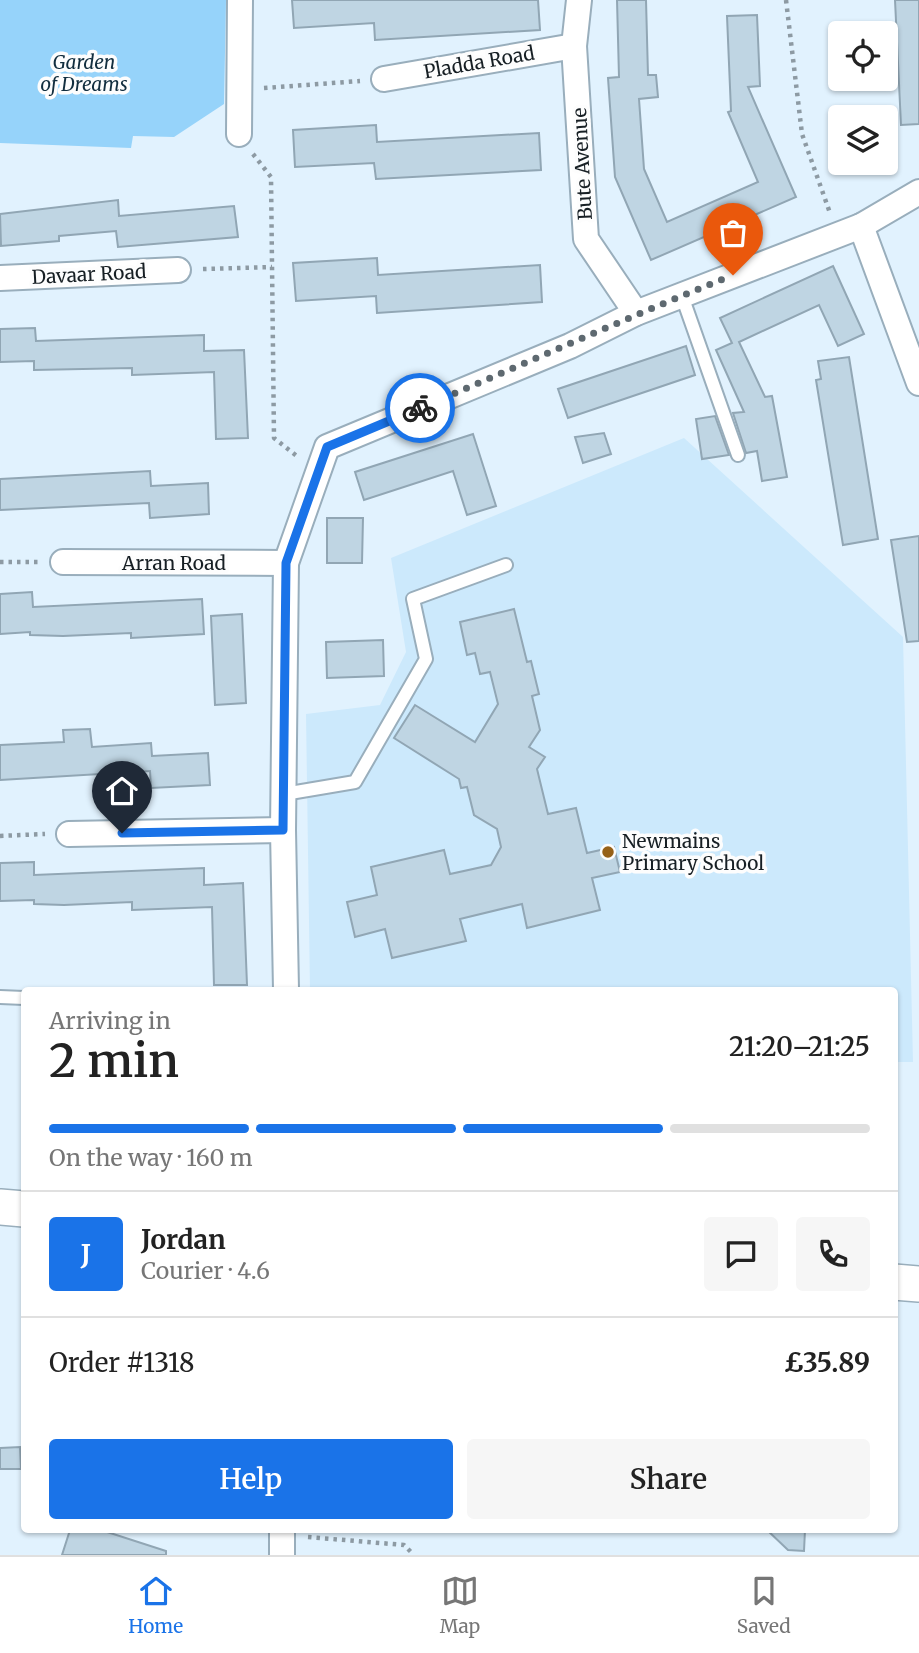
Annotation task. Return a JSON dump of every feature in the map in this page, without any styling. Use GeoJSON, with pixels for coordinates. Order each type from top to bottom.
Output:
{"type":"FeatureCollection","features":[{"type":"Feature","properties":{"kind":"main road"},"geometry":{"type":"LineString","coordinates":[[0,1207],[21,1209]]}},
{"type":"Feature","properties":{"kind":"main road"},"geometry":{"type":"LineString","coordinates":[[898,1282],[919,1284]]}},
{"type":"Feature","properties":{"kind":"street"},"geometry":{"type":"LineString","coordinates":[[239,134],[240,0]]}},
{"type":"Feature","properties":{"kind":"street","name":"Bute Avenue"},"geometry":{"type":"LineString","coordinates":[[579,0],[575,46],[586,239],[636,313]]}},
{"type":"Feature","properties":{"kind":"street","name":"Pladda Road"},"geometry":{"type":"LineString","coordinates":[[384,79],[575,46]]}},
{"type":"Feature","properties":{"kind":"street"},"geometry":{"type":"LineString","coordinates":[[286,987],[283,830],[286,563],[327,447],[570,346],[636,313],[837,233],[861,226],[919,192]]}},
{"type":"Feature","properties":{"kind":"street"},"geometry":{"type":"LineString","coordinates":[[861,226],[919,383]]}},
{"type":"Feature","properties":{"kind":"street","name":"Davaar Road"},"geometry":{"type":"LineString","coordinates":[[0,278],[178,270]]}},
{"type":"Feature","properties":{"kind":"street","name":"Arran Road"},"geometry":{"type":"LineString","coordinates":[[63,562],[286,563]]}},
{"type":"Feature","properties":{"kind":"street"},"geometry":{"type":"LineString","coordinates":[[69,834],[283,830]]}},
{"type":"Feature","properties":{"kind":"lane"},"geometry":{"type":"LineString","coordinates":[[682,296],[737,455]]}},
{"type":"Feature","properties":{"kind":"lane"},"geometry":{"type":"LineString","coordinates":[[284,794],[355,782],[426,659],[413,599],[506,565]]}},
{"type":"Feature","properties":{"kind":"lane"},"geometry":{"type":"LineString","coordinates":[[0,997],[21,998]]}},
{"type":"Feature","properties":{"kind":"path"},"geometry":{"type":"LineString","coordinates":[[786,0],[802,134],[837,233]]}},
{"type":"Feature","properties":{"kind":"path"},"geometry":{"type":"LineString","coordinates":[[239,90],[384,79]]}},
{"type":"Feature","properties":{"kind":"path"},"geometry":{"type":"LineString","coordinates":[[239,134],[271,177],[274,438],[318,473]]}},
{"type":"Feature","properties":{"kind":"path"},"geometry":{"type":"LineString","coordinates":[[178,270],[272,267]]}},
{"type":"Feature","properties":{"kind":"path"},"geometry":{"type":"LineString","coordinates":[[0,562],[63,562]]}},
{"type":"Feature","properties":{"kind":"path"},"geometry":{"type":"LineString","coordinates":[[0,836],[69,834]]}},
{"type":"Feature","properties":{"kind":"path"},"geometry":{"type":"LineString","coordinates":[[282,1540],[404,1545],[414,1555]]}},
{"type":"Feature","properties":{"kind":"shaded area","name":"Newmains Primary School"},"geometry":{"type":"Polygon","coordinates":[[[684,438],[903,637],[913,1062],[898,1062],[898,987],[310,987],[306,714],[380,705],[406,652],[391,558],[684,438]]]}},
{"type":"Feature","properties":{"kind":"green space","name":"Garden of Dreams"},"geometry":{"type":"Polygon","coordinates":[[[0,0],[226,0],[224,104],[174,137],[133,136],[131,148],[0,143],[0,0]]]}},
{"type":"Feature","properties":{"kind":"building"},"geometry":{"type":"Polygon","coordinates":[[[292,0],[538,0],[540,30],[375,40],[374,23],[294,28],[292,0]]]}},
{"type":"Feature","properties":{"kind":"building"},"geometry":{"type":"Polygon","coordinates":[[[617,0],[646,0],[648,75],[656,75],[658,97],[639,99],[644,169],[667,222],[758,182],[728,112],[731,111],[727,16],[757,15],[760,86],[748,87],[796,197],[651,260],[615,177],[608,78],[619,77],[617,0]]]}},
{"type":"Feature","properties":{"kind":"building"},"geometry":{"type":"Polygon","coordinates":[[[895,0],[919,0],[919,124],[901,125],[895,0]]]}},
{"type":"Feature","properties":{"kind":"building"},"geometry":{"type":"Polygon","coordinates":[[[376,125],[377,142],[539,133],[541,170],[376,179],[374,163],[295,167],[293,130],[376,125]]]}},
{"type":"Feature","properties":{"kind":"building"},"geometry":{"type":"Polygon","coordinates":[[[118,200],[119,216],[234,206],[238,237],[118,247],[116,231],[59,236],[59,241],[1,246],[0,214],[118,200]]]}},
{"type":"Feature","properties":{"kind":"building"},"geometry":{"type":"Polygon","coordinates":[[[377,258],[378,275],[540,265],[542,302],[377,313],[376,296],[296,301],[293,263],[377,258]]]}},
{"type":"Feature","properties":{"kind":"building"},"geometry":{"type":"Polygon","coordinates":[[[833,266],[864,334],[838,346],[819,305],[739,342],[765,397],[772,396],[787,477],[762,481],[757,451],[746,453],[733,413],[744,412],[716,350],[732,343],[720,318],[833,266]]]}},
{"type":"Feature","properties":{"kind":"building"},"geometry":{"type":"Polygon","coordinates":[[[35,328],[36,341],[204,335],[204,351],[244,350],[248,438],[216,439],[214,372],[132,375],[132,368],[34,370],[34,361],[0,362],[0,329],[35,328]]]}},
{"type":"Feature","properties":{"kind":"building"},"geometry":{"type":"Polygon","coordinates":[[[686,346],[695,375],[568,418],[558,389],[686,346]]]}},
{"type":"Feature","properties":{"kind":"building"},"geometry":{"type":"Polygon","coordinates":[[[849,357],[878,539],[843,545],[816,380],[821,379],[818,361],[849,357]]]}},
{"type":"Feature","properties":{"kind":"building"},"geometry":{"type":"Polygon","coordinates":[[[715,416],[729,455],[702,459],[696,419],[715,416]]]}},
{"type":"Feature","properties":{"kind":"building"},"geometry":{"type":"Polygon","coordinates":[[[604,433],[611,454],[583,463],[575,437],[604,433]]]}},
{"type":"Feature","properties":{"kind":"building"},"geometry":{"type":"Polygon","coordinates":[[[473,434],[496,506],[467,515],[453,471],[364,500],[355,472],[473,434]]]}},
{"type":"Feature","properties":{"kind":"building"},"geometry":{"type":"Polygon","coordinates":[[[150,471],[151,486],[208,483],[209,514],[150,518],[149,503],[0,510],[0,479],[150,471]]]}},
{"type":"Feature","properties":{"kind":"building"},"geometry":{"type":"Polygon","coordinates":[[[327,518],[363,518],[362,563],[327,563],[327,518]]]}},
{"type":"Feature","properties":{"kind":"building"},"geometry":{"type":"Polygon","coordinates":[[[919,536],[919,641],[907,642],[891,540],[919,536]]]}},
{"type":"Feature","properties":{"kind":"building"},"geometry":{"type":"Polygon","coordinates":[[[32,592],[33,607],[202,599],[204,634],[131,638],[131,633],[63,636],[30,635],[30,632],[0,634],[0,594],[32,592]]]}},
{"type":"Feature","properties":{"kind":"building"},"geometry":{"type":"Polygon","coordinates":[[[514,609],[527,662],[531,661],[539,694],[532,696],[540,730],[529,747],[545,757],[537,769],[548,814],[576,808],[587,853],[614,847],[620,872],[592,878],[600,910],[527,928],[522,904],[460,919],[466,941],[392,958],[385,929],[355,937],[347,902],[377,895],[371,867],[444,850],[450,874],[491,865],[501,847],[497,829],[474,815],[467,787],[461,788],[459,779],[394,738],[415,705],[475,742],[498,704],[490,672],[480,674],[475,653],[467,655],[460,622],[514,609]]]}},
{"type":"Feature","properties":{"kind":"building"},"geometry":{"type":"Polygon","coordinates":[[[242,614],[246,703],[215,705],[211,616],[242,614]]]}},
{"type":"Feature","properties":{"kind":"building"},"geometry":{"type":"Polygon","coordinates":[[[383,640],[384,676],[327,678],[326,642],[383,640]]]}},
{"type":"Feature","properties":{"kind":"building"},"geometry":{"type":"Polygon","coordinates":[[[90,729],[92,747],[151,743],[152,756],[208,753],[210,785],[151,788],[150,771],[0,780],[0,745],[64,742],[63,730],[90,729]]]}},
{"type":"Feature","properties":{"kind":"building"},"geometry":{"type":"Polygon","coordinates":[[[34,862],[34,875],[204,868],[204,885],[243,883],[247,985],[214,985],[212,907],[132,910],[132,902],[64,905],[34,904],[34,900],[0,901],[0,863],[34,862]]]}},
{"type":"Feature","properties":{"kind":"building"},"geometry":{"type":"Polygon","coordinates":[[[20,1447],[21,1469],[0,1469],[0,1448],[20,1447]]]}},
{"type":"Feature","properties":{"kind":"building"},"geometry":{"type":"Polygon","coordinates":[[[69,1533],[110,1533],[166,1551],[166,1555],[62,1555],[69,1533]]]}},
{"type":"Feature","properties":{"kind":"building"},"geometry":{"type":"Polygon","coordinates":[[[770,1533],[805,1533],[804,1551],[788,1550],[770,1533]]]}},
{"type":"Feature","properties":{"kind":"way so far"},"geometry":{"type":"LineString","coordinates":[[420,408],[570,346],[636,313],[733,275]]}},
{"type":"Feature","properties":{"kind":"place","name":"Newmains Primary School"},"geometry":{"type":"Point","coordinates":[608,852]}},
{"type":"Feature","properties":{"kind":"route"},"geometry":{"type":"LineString","coordinates":[[122,833],[283,830],[286,563],[327,447],[420,408]]}}]}
